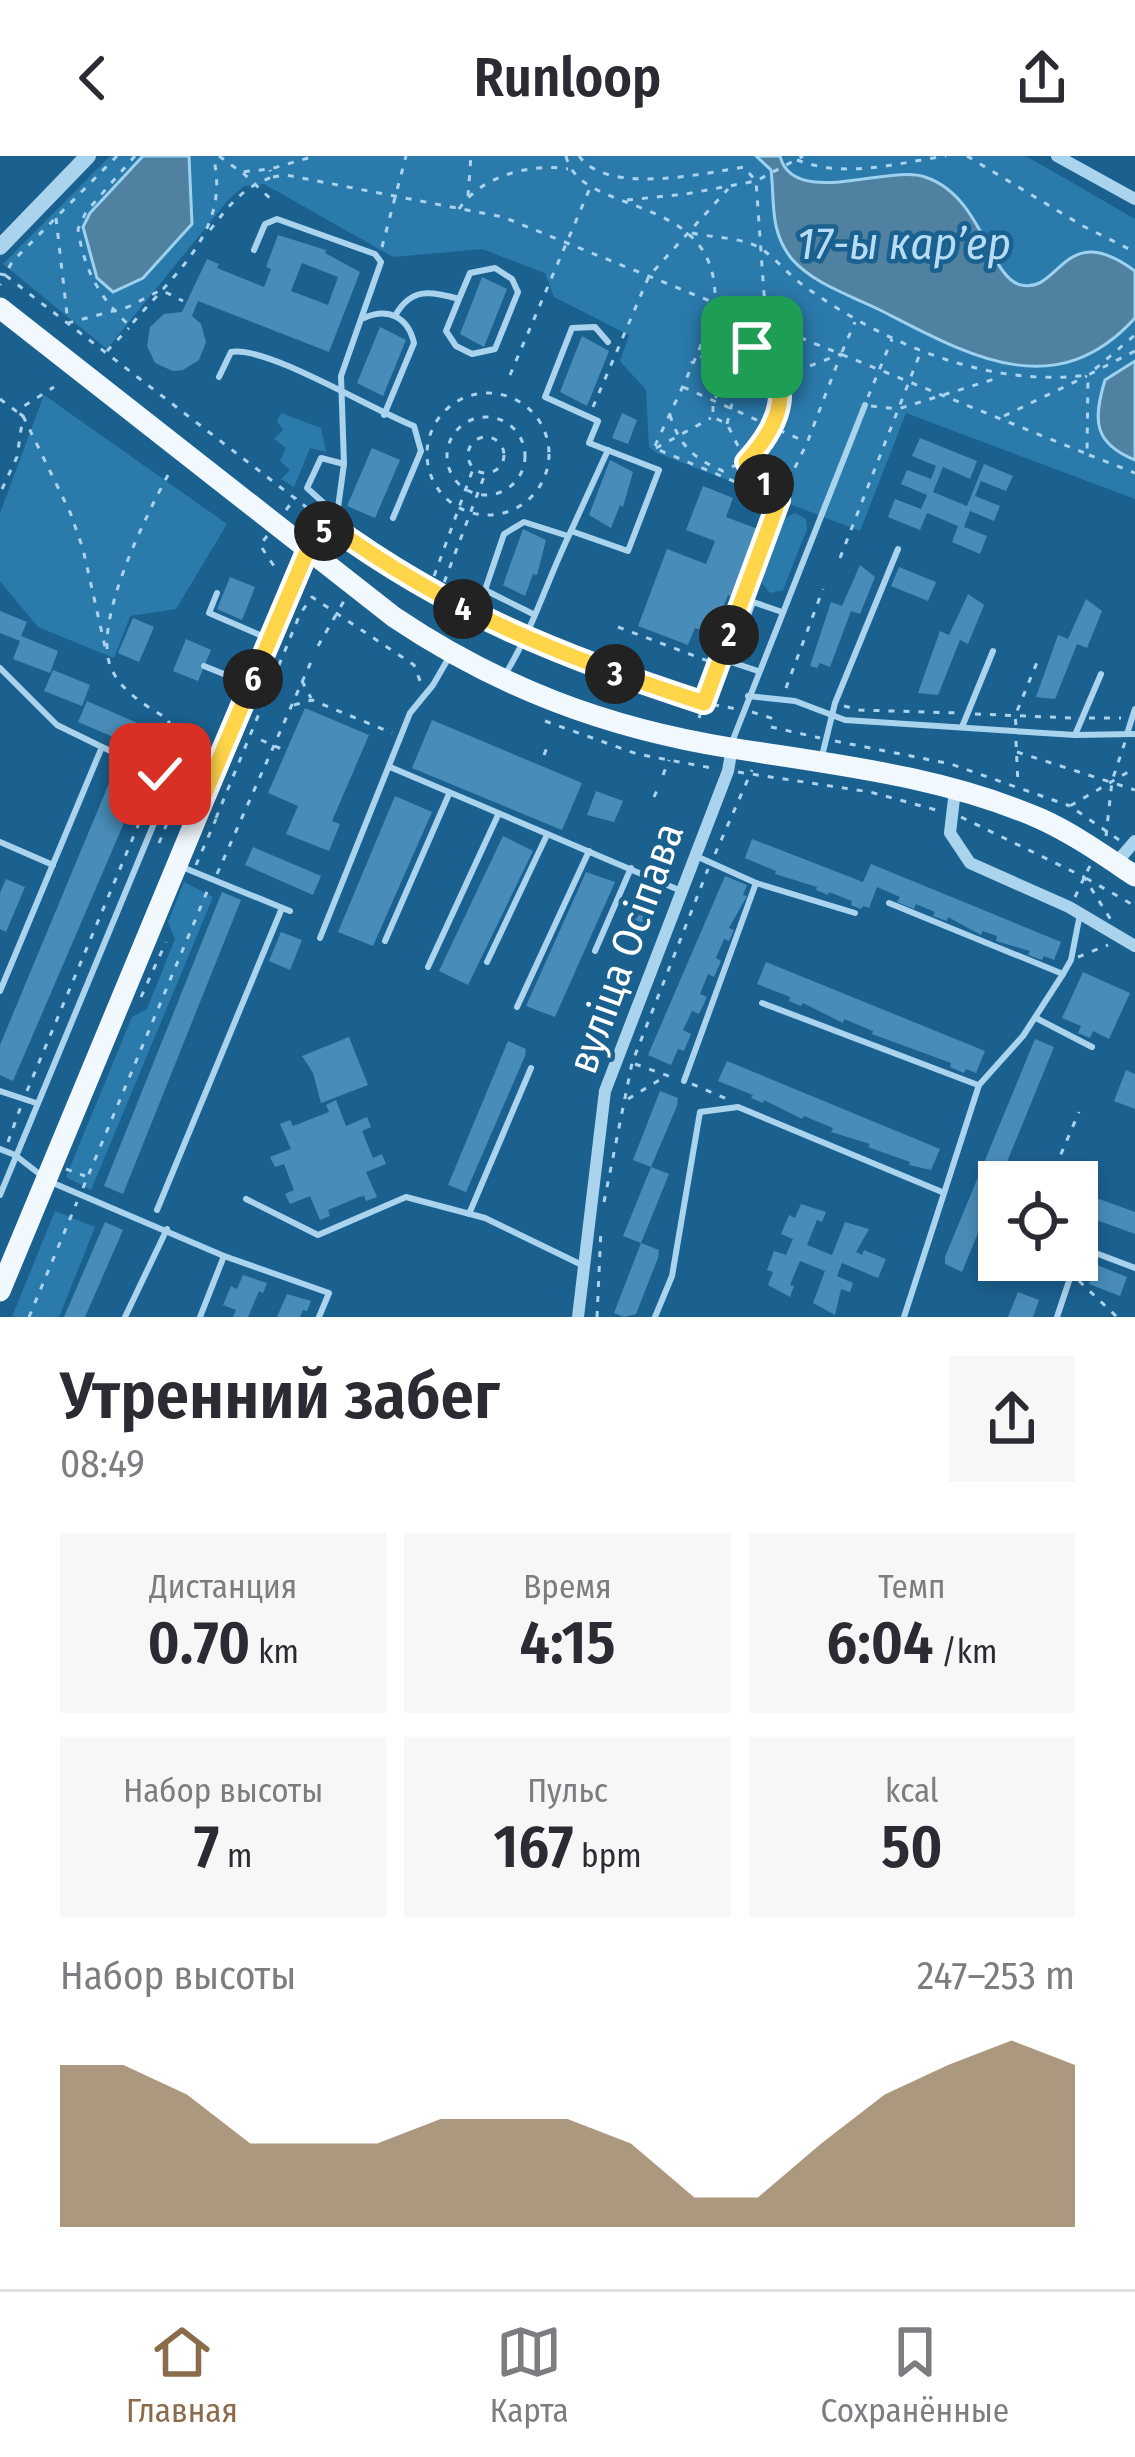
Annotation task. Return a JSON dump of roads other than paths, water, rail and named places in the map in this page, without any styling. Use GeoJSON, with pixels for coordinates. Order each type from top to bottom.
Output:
{"type":"FeatureCollection","features":[{"type":"Feature","properties":{"kind":"main road"},"geometry":{"type":"LineString","coordinates":[[0,308],[394,617],[501,682],[580,710],[732,748],[824,746],[1038,818],[1129,857]]}},
{"type":"Feature","properties":{"kind":"main road"},"geometry":{"type":"LineString","coordinates":[[0,1291],[186,864],[250,684],[309,547]]}},
{"type":"Feature","properties":{"kind":"street"},"geometry":{"type":"LineString","coordinates":[[0,248],[88,156]]}},
{"type":"Feature","properties":{"kind":"street"},"geometry":{"type":"LineString","coordinates":[[1058,156],[1135,199]]}},
{"type":"Feature","properties":{"kind":"street","name":"вуліца Осіпава"},"geometry":{"type":"LineString","coordinates":[[578,1317],[605,1091],[728,771],[732,748]]}},
{"type":"Feature","properties":{"kind":"street"},"geometry":{"type":"LineString","coordinates":[[955,790],[950,832],[970,862],[1135,946]]}},
{"type":"Feature","properties":{"kind":"lane"},"geometry":{"type":"LineString","coordinates":[[254,250],[265,224],[278,219],[380,259],[381,270],[345,360],[341,393],[344,464],[338,515],[309,547]]}},
{"type":"Feature","properties":{"kind":"lane"},"geometry":{"type":"LineString","coordinates":[[495,268],[512,279],[518,292],[495,349],[472,354],[452,342],[446,331],[459,299],[470,273],[476,270],[495,268]]}},
{"type":"Feature","properties":{"kind":"lane"},"geometry":{"type":"LineString","coordinates":[[395,316],[417,294],[432,292],[459,299]]}},
{"type":"Feature","properties":{"kind":"lane"},"geometry":{"type":"LineString","coordinates":[[361,320],[377,313],[395,316],[410,330],[414,343],[384,415]]}},
{"type":"Feature","properties":{"kind":"lane"},"geometry":{"type":"LineString","coordinates":[[533,614],[485,590],[504,534],[524,522],[628,550],[659,470],[589,442],[598,421],[545,397],[572,328],[595,327],[608,343]]}},
{"type":"Feature","properties":{"kind":"lane"},"geometry":{"type":"LineString","coordinates":[[219,377],[231,352],[242,350],[414,426],[421,451],[393,518]]}},
{"type":"Feature","properties":{"kind":"lane"},"geometry":{"type":"LineString","coordinates":[[732,748],[748,696],[865,405]]}},
{"type":"Feature","properties":{"kind":"lane"},"geometry":{"type":"LineString","coordinates":[[501,682],[527,638],[533,614],[608,450]]}},
{"type":"Feature","properties":{"kind":"lane"},"geometry":{"type":"LineString","coordinates":[[338,515],[308,488],[321,458],[344,464]]}},
{"type":"Feature","properties":{"kind":"lane"},"geometry":{"type":"LineString","coordinates":[[824,746],[835,703],[898,549]]}},
{"type":"Feature","properties":{"kind":"lane"},"geometry":{"type":"LineString","coordinates":[[217,593],[209,613],[270,640]]}},
{"type":"Feature","properties":{"kind":"lane"},"geometry":{"type":"LineString","coordinates":[[758,671],[731,662],[753,602],[782,612]]}},
{"type":"Feature","properties":{"kind":"lane"},"geometry":{"type":"LineString","coordinates":[[962,727],[993,651]]}},
{"type":"Feature","properties":{"kind":"lane"},"geometry":{"type":"LineString","coordinates":[[320,938],[410,713],[450,655]]}},
{"type":"Feature","properties":{"kind":"lane"},"geometry":{"type":"LineString","coordinates":[[204,666],[250,684]]}},
{"type":"Feature","properties":{"kind":"lane"},"geometry":{"type":"LineString","coordinates":[[0,668],[57,724],[172,780],[206,804]]}},
{"type":"Feature","properties":{"kind":"lane"},"geometry":{"type":"LineString","coordinates":[[1075,735],[1101,674]]}},
{"type":"Feature","properties":{"kind":"lane"},"geometry":{"type":"LineString","coordinates":[[748,696],[795,701],[845,720],[1075,735],[1131,734],[1133,713]]}},
{"type":"Feature","properties":{"kind":"lane"},"geometry":{"type":"LineString","coordinates":[[0,991],[102,747]]}},
{"type":"Feature","properties":{"kind":"lane"},"geometry":{"type":"LineString","coordinates":[[390,767],[546,837],[683,891]]}},
{"type":"Feature","properties":{"kind":"lane"},"geometry":{"type":"LineString","coordinates":[[0,1195],[172,780]]}},
{"type":"Feature","properties":{"kind":"lane"},"geometry":{"type":"LineString","coordinates":[[385,941],[449,794]]}},
{"type":"Feature","properties":{"kind":"lane"},"geometry":{"type":"LineString","coordinates":[[428,967],[498,815]]}},
{"type":"Feature","properties":{"kind":"lane"},"geometry":{"type":"LineString","coordinates":[[487,962],[546,837]]}},
{"type":"Feature","properties":{"kind":"lane"},"geometry":{"type":"LineString","coordinates":[[0,842],[53,865]]}},
{"type":"Feature","properties":{"kind":"lane"},"geometry":{"type":"LineString","coordinates":[[517,1006],[589,851]]}},
{"type":"Feature","properties":{"kind":"lane"},"geometry":{"type":"LineString","coordinates":[[696,856],[756,884],[855,914]]}},
{"type":"Feature","properties":{"kind":"lane"},"geometry":{"type":"LineString","coordinates":[[157,1210],[286,909],[186,864]]}},
{"type":"Feature","properties":{"kind":"lane"},"geometry":{"type":"LineString","coordinates":[[595,951],[631,868]]}},
{"type":"Feature","properties":{"kind":"lane"},"geometry":{"type":"LineString","coordinates":[[683,1081],[756,884]]}},
{"type":"Feature","properties":{"kind":"lane"},"geometry":{"type":"LineString","coordinates":[[889,903],[1064,974]]}},
{"type":"Feature","properties":{"kind":"lane"},"geometry":{"type":"LineString","coordinates":[[904,1317],[979,1085],[1036,1018],[1064,974],[1071,960],[1074,911]]}},
{"type":"Feature","properties":{"kind":"lane"},"geometry":{"type":"LineString","coordinates":[[762,1003],[979,1085]]}},
{"type":"Feature","properties":{"kind":"lane"},"geometry":{"type":"LineString","coordinates":[[1036,1018],[1092,1047]]}},
{"type":"Feature","properties":{"kind":"lane"},"geometry":{"type":"LineString","coordinates":[[469,1214],[531,1068]]}},
{"type":"Feature","properties":{"kind":"lane"},"geometry":{"type":"LineString","coordinates":[[0,1091],[36,1103]]}},
{"type":"Feature","properties":{"kind":"lane"},"geometry":{"type":"LineString","coordinates":[[655,1317],[672,1276],[700,1112],[738,1107],[943,1192]]}},
{"type":"Feature","properties":{"kind":"lane"},"geometry":{"type":"LineString","coordinates":[[2,1150],[79,1197],[329,1293],[320,1317]]}},
{"type":"Feature","properties":{"kind":"lane"},"geometry":{"type":"LineString","coordinates":[[246,1198],[318,1235],[406,1196],[525,1234],[582,1265]]}},
{"type":"Feature","properties":{"kind":"lane"},"geometry":{"type":"LineString","coordinates":[[125,1317],[167,1229]]}},
{"type":"Feature","properties":{"kind":"lane"},"geometry":{"type":"LineString","coordinates":[[200,1317],[224,1256]]}},
{"type":"Feature","properties":{"kind":"lane"},"geometry":{"type":"LineString","coordinates":[[1098,1258],[1135,1268]]}},
{"type":"Feature","properties":{"kind":"lane"},"geometry":{"type":"LineString","coordinates":[[1057,1317],[1069,1281]]}},
{"type":"Feature","properties":{"kind":"water"},"geometry":{"type":"Polygon","coordinates":[[[143,156],[189,156],[192,224],[143,278],[113,292],[97,278],[83,227],[90,213],[143,156]]]}},
{"type":"Feature","properties":{"kind":"water","name":"17-ы кар’ер"},"geometry":{"type":"Polygon","coordinates":[[[756,156],[780,156],[788,172],[822,183],[925,177],[960,201],[1001,268],[1021,285],[1034,285],[1078,255],[1092,252],[1135,271],[1135,318],[1104,345],[1073,360],[1041,366],[1009,364],[944,342],[832,288],[800,267],[779,237],[771,170],[756,156]]]}},
{"type":"Feature","properties":{"kind":"water"},"geometry":{"type":"Polygon","coordinates":[[[1135,361],[1135,460],[1111,446],[1098,418],[1105,380],[1135,361]]]}}]}
